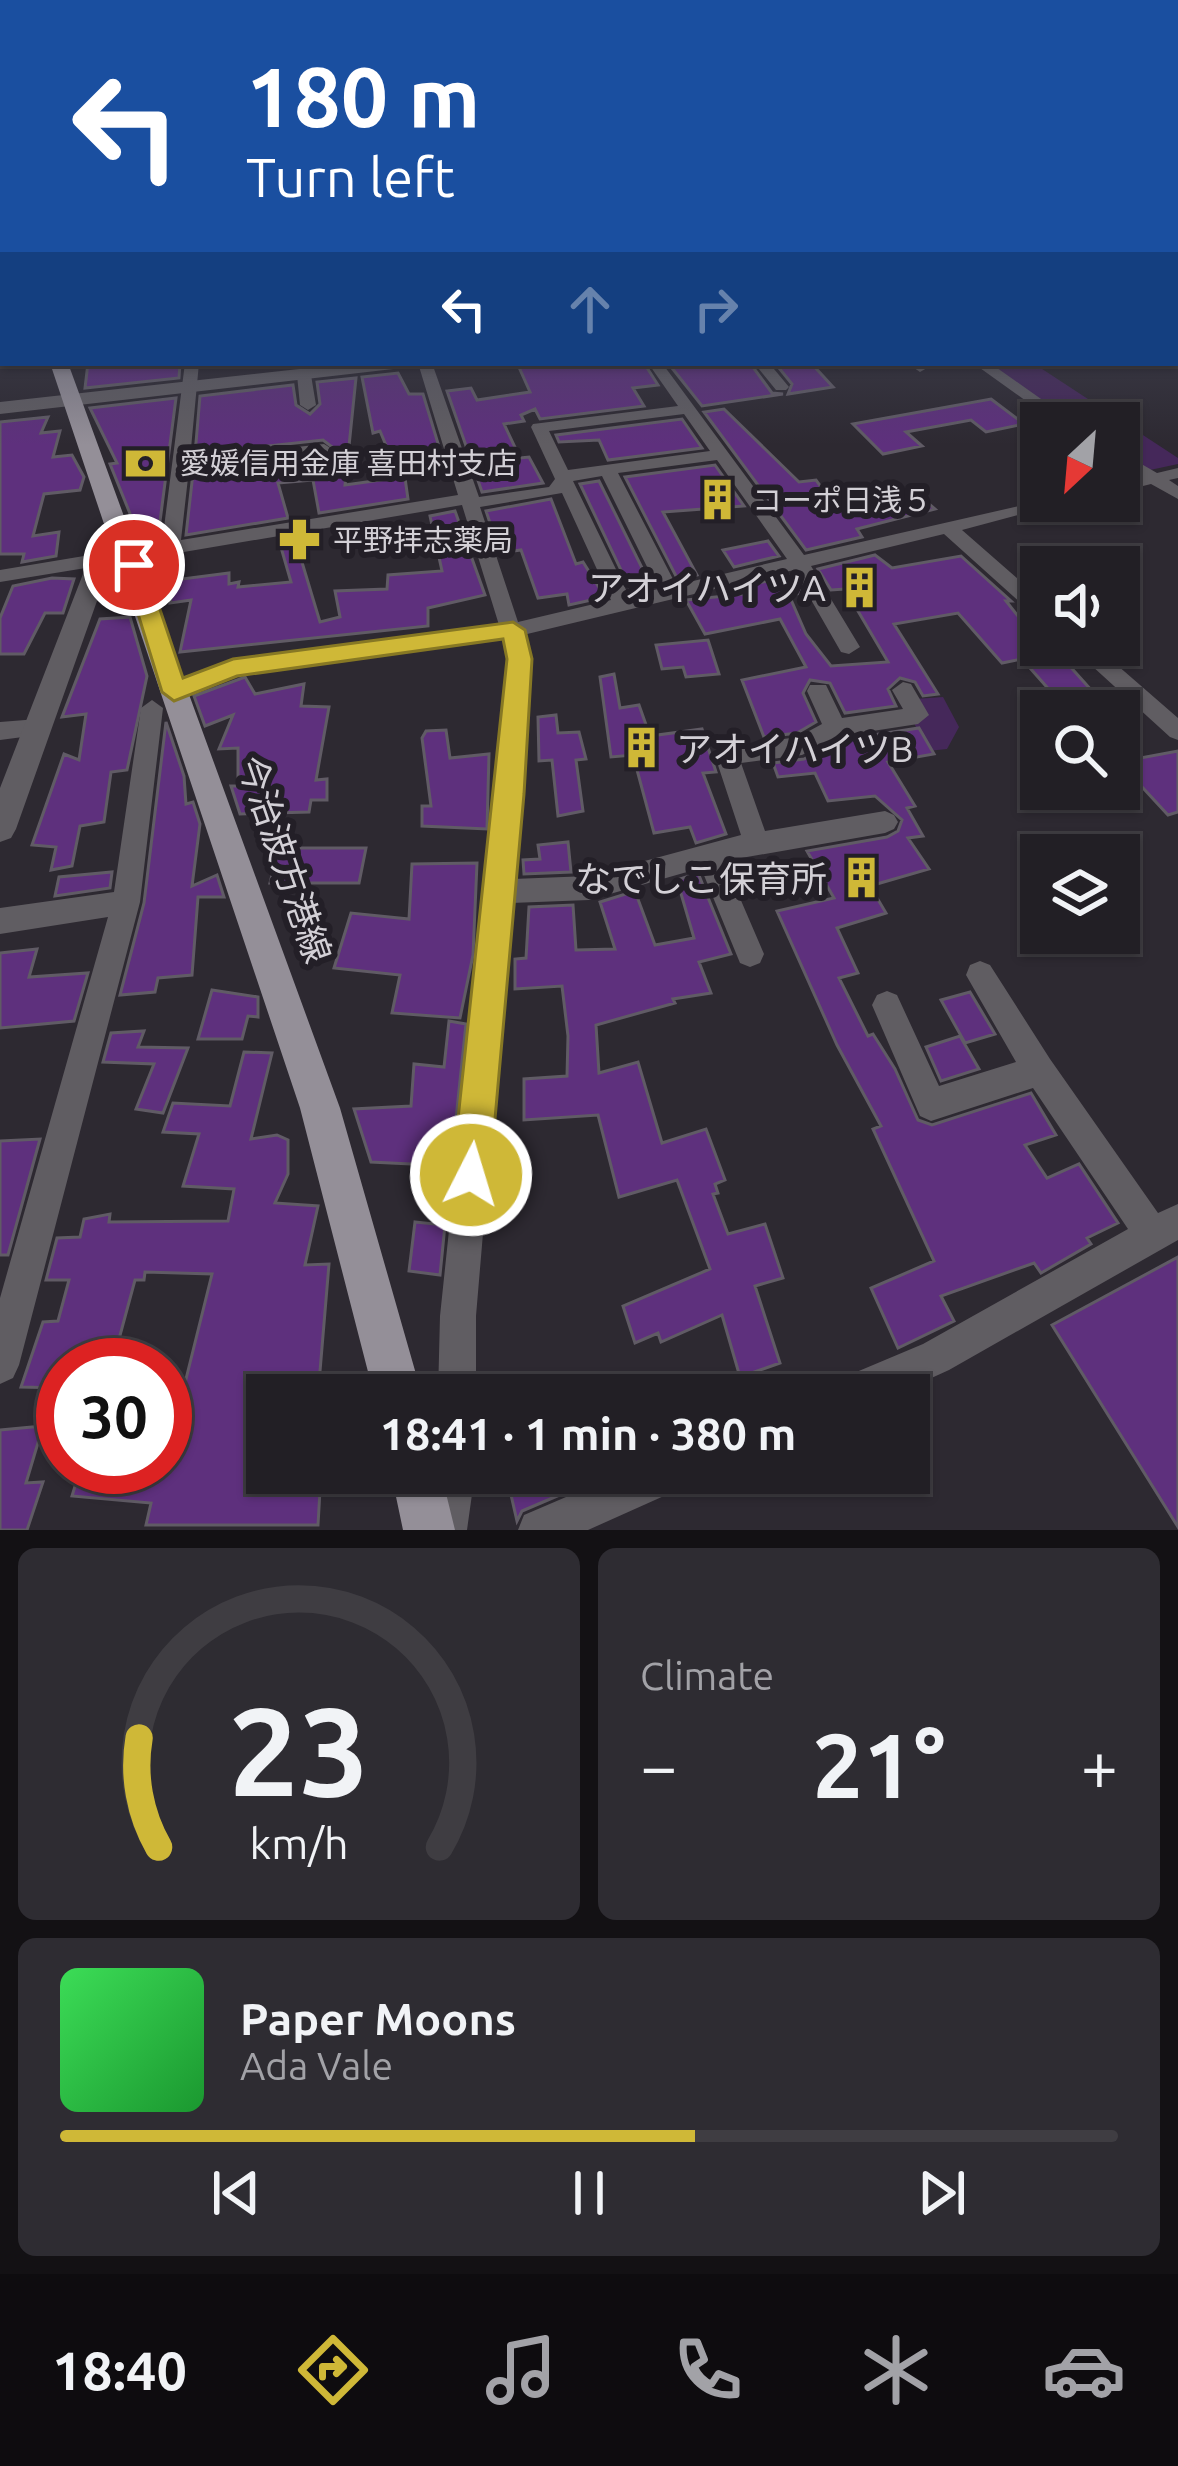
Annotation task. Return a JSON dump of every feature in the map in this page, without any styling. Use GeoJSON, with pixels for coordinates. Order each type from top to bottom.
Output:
{"type":"FeatureCollection","features":[{"type":"Feature","properties":{"kind":"main road","name":"今治波方港線"},"geometry":{"type":"LineString","coordinates":[[60,366],[112,525],[141,554],[163,700],[320,1108],[392,1374]]}},
{"type":"Feature","properties":{"kind":"main road"},"geometry":{"type":"LineString","coordinates":[[421,1494],[430,1530]]}},
{"type":"Feature","properties":{"kind":"street"},"geometry":{"type":"LineString","coordinates":[[0,829],[38,728],[141,554],[182,465],[192,366]]}},
{"type":"Feature","properties":{"kind":"street"},"geometry":{"type":"LineString","coordinates":[[0,408],[378,366]]}},
{"type":"Feature","properties":{"kind":"street"},"geometry":{"type":"LineString","coordinates":[[425,366],[520,659],[458,1316],[457,1374]]}},
{"type":"Feature","properties":{"kind":"street"},"geometry":{"type":"LineString","coordinates":[[657,366],[800,563],[849,646]]}},
{"type":"Feature","properties":{"kind":"street"},"geometry":{"type":"LineString","coordinates":[[764,366],[782,387]]}},
{"type":"Feature","properties":{"kind":"street"},"geometry":{"type":"LineString","coordinates":[[984,366],[1037,402]]}},
{"type":"Feature","properties":{"kind":"street"},"geometry":{"type":"LineString","coordinates":[[304,375],[308,405]]}},
{"type":"Feature","properties":{"kind":"street"},"geometry":{"type":"LineString","coordinates":[[624,606],[539,427],[688,409]]}},
{"type":"Feature","properties":{"kind":"street"},"geometry":{"type":"LineString","coordinates":[[182,465],[324,449]]}},
{"type":"Feature","properties":{"kind":"street"},"geometry":{"type":"LineString","coordinates":[[4,581],[141,554],[554,491],[565,480],[608,470],[722,454]]}},
{"type":"Feature","properties":{"kind":"street"},"geometry":{"type":"LineString","coordinates":[[1140,469],[1178,494]]}},
{"type":"Feature","properties":{"kind":"street"},"geometry":{"type":"LineString","coordinates":[[608,470],[671,595]]}},
{"type":"Feature","properties":{"kind":"street"},"geometry":{"type":"LineString","coordinates":[[1140,483],[1178,473]]}},
{"type":"Feature","properties":{"kind":"street"},"geometry":{"type":"LineString","coordinates":[[0,1365],[126,902],[163,700],[233,668],[513,630],[1020,511]]}},
{"type":"Feature","properties":{"kind":"street"},"geometry":{"type":"LineString","coordinates":[[948,528],[1020,591]]}},
{"type":"Feature","properties":{"kind":"street"},"geometry":{"type":"LineString","coordinates":[[1104,666],[1178,731]]}},
{"type":"Feature","properties":{"kind":"street"},"geometry":{"type":"LineString","coordinates":[[756,842],[728,757],[802,746],[835,728],[918,715],[903,690]]}},
{"type":"Feature","properties":{"kind":"street"},"geometry":{"type":"LineString","coordinates":[[818,692],[835,728]]}},
{"type":"Feature","properties":{"kind":"street"},"geometry":{"type":"LineString","coordinates":[[0,730],[38,728]]}},
{"type":"Feature","properties":{"kind":"street"},"geometry":{"type":"LineString","coordinates":[[496,892],[589,888],[756,842],[885,822]]}},
{"type":"Feature","properties":{"kind":"street"},"geometry":{"type":"LineString","coordinates":[[708,854],[750,955]]}},
{"type":"Feature","properties":{"kind":"street"},"geometry":{"type":"LineString","coordinates":[[0,921],[126,902]]}},
{"type":"Feature","properties":{"kind":"street"},"geometry":{"type":"LineString","coordinates":[[897,1374],[936,1357],[1166,1228],[1039,1070],[980,975]]}},
{"type":"Feature","properties":{"kind":"street"},"geometry":{"type":"LineString","coordinates":[[887,1005],[932,1105],[1039,1070]]}},
{"type":"Feature","properties":{"kind":"street"},"geometry":{"type":"LineString","coordinates":[[446,1530],[452,1494]]}},
{"type":"Feature","properties":{"kind":"street"},"geometry":{"type":"LineString","coordinates":[[538,1530],[621,1494]]}},
{"type":"Feature","properties":{"kind":"shaded area"},"geometry":{"type":"Polygon","coordinates":[[[984,366],[1038,366],[1093,402],[1037,402],[984,366]]]}},
{"type":"Feature","properties":{"kind":"shaded area"},"geometry":{"type":"Polygon","coordinates":[[[1140,433],[1178,458],[1178,464],[1150,470],[1140,464],[1140,433]]]}},
{"type":"Feature","properties":{"kind":"shaded area"},"geometry":{"type":"Polygon","coordinates":[[[943,697],[959,727],[947,749],[928,751],[910,715],[915,699],[943,697]]]}},
{"type":"Feature","properties":{"kind":"building"},"geometry":{"type":"Polygon","coordinates":[[[88,366],[180,366],[179,378],[85,388],[88,366]]]}},
{"type":"Feature","properties":{"kind":"building"},"geometry":{"type":"Polygon","coordinates":[[[518,366],[646,366],[658,385],[633,388],[644,406],[540,419],[535,409],[521,415],[524,421],[504,424],[520,458],[529,457],[543,483],[482,492],[447,391],[471,388],[477,400],[530,392],[518,366]]]}},
{"type":"Feature","properties":{"kind":"building"},"geometry":{"type":"Polygon","coordinates":[[[670,366],[752,366],[772,393],[783,394],[702,406],[670,366]]]}},
{"type":"Feature","properties":{"kind":"building"},"geometry":{"type":"Polygon","coordinates":[[[777,366],[814,366],[833,387],[788,394],[792,384],[777,366]]]}},
{"type":"Feature","properties":{"kind":"building"},"geometry":{"type":"Polygon","coordinates":[[[398,373],[409,394],[423,394],[447,473],[405,478],[408,499],[319,513],[313,480],[278,483],[288,518],[186,535],[193,473],[325,458],[336,450],[323,440],[195,454],[200,396],[293,385],[296,405],[310,414],[320,404],[317,382],[356,378],[345,485],[381,480],[379,469],[395,467],[380,431],[373,433],[362,377],[398,373]]]}},
{"type":"Feature","properties":{"kind":"building"},"geometry":{"type":"Polygon","coordinates":[[[176,398],[159,529],[137,531],[110,464],[117,463],[90,408],[176,398]]]}},
{"type":"Feature","properties":{"kind":"building"},"geometry":{"type":"Polygon","coordinates":[[[991,399],[1020,421],[1020,425],[986,432],[971,420],[906,432],[922,446],[883,454],[853,424],[991,399]]]}},
{"type":"Feature","properties":{"kind":"building"},"geometry":{"type":"Polygon","coordinates":[[[724,409],[799,482],[816,480],[838,510],[921,497],[935,509],[857,529],[862,537],[806,550],[704,412],[724,409]]]}},
{"type":"Feature","properties":{"kind":"building"},"geometry":{"type":"Polygon","coordinates":[[[48,417],[41,433],[60,431],[53,457],[72,455],[84,477],[80,490],[44,494],[33,536],[59,532],[56,556],[22,562],[24,554],[0,554],[0,422],[48,417]]]}},
{"type":"Feature","properties":{"kind":"building"},"geometry":{"type":"Polygon","coordinates":[[[682,419],[702,448],[608,460],[599,440],[559,442],[556,435],[682,419]]]}},
{"type":"Feature","properties":{"kind":"building"},"geometry":{"type":"Polygon","coordinates":[[[715,465],[744,506],[663,512],[697,575],[678,580],[625,477],[715,465]]]}},
{"type":"Feature","properties":{"kind":"building"},"geometry":{"type":"Polygon","coordinates":[[[599,481],[651,586],[631,591],[580,484],[599,481]]]}},
{"type":"Feature","properties":{"kind":"building"},"geometry":{"type":"Polygon","coordinates":[[[551,499],[576,564],[583,562],[605,597],[569,605],[567,594],[538,598],[521,550],[500,553],[486,511],[551,499]]]}},
{"type":"Feature","properties":{"kind":"building"},"geometry":{"type":"Polygon","coordinates":[[[455,511],[485,595],[428,608],[428,626],[180,652],[191,600],[170,603],[174,580],[229,573],[229,584],[239,582],[238,587],[291,582],[280,544],[295,539],[320,622],[340,617],[335,591],[387,589],[388,575],[442,571],[430,516],[455,511]]]}},
{"type":"Feature","properties":{"kind":"building"},"geometry":{"type":"Polygon","coordinates":[[[768,541],[779,556],[734,567],[723,550],[768,541]]]}},
{"type":"Feature","properties":{"kind":"building"},"geometry":{"type":"Polygon","coordinates":[[[875,555],[892,568],[961,556],[1011,601],[1006,601],[1020,619],[1020,659],[1002,663],[958,613],[894,624],[938,694],[923,696],[915,682],[900,678],[888,689],[896,706],[845,713],[830,683],[810,680],[803,693],[816,722],[797,733],[764,737],[742,680],[806,667],[780,619],[705,634],[686,600],[745,594],[746,586],[792,575],[802,593],[789,595],[806,634],[831,666],[888,662],[845,589],[831,590],[818,569],[875,555]]]}},
{"type":"Feature","properties":{"kind":"building"},"geometry":{"type":"Polygon","coordinates":[[[74,579],[63,613],[45,613],[24,654],[0,654],[0,618],[13,586],[74,579]]]}},
{"type":"Feature","properties":{"kind":"building"},"geometry":{"type":"Polygon","coordinates":[[[130,617],[147,676],[127,770],[111,772],[104,822],[80,826],[72,866],[51,870],[56,847],[32,845],[64,754],[79,760],[86,714],[62,717],[100,619],[130,617]]]}},
{"type":"Feature","properties":{"kind":"building"},"geometry":{"type":"Polygon","coordinates":[[[708,640],[719,674],[686,677],[683,667],[662,669],[656,645],[708,640]]]}},
{"type":"Feature","properties":{"kind":"building"},"geometry":{"type":"Polygon","coordinates":[[[1028,666],[1070,666],[1091,690],[1049,690],[1028,666]]]}},
{"type":"Feature","properties":{"kind":"building"},"geometry":{"type":"Polygon","coordinates":[[[614,674],[620,708],[639,705],[650,736],[702,729],[716,772],[703,773],[726,834],[696,843],[690,827],[654,833],[633,755],[611,757],[600,677],[614,674]]]}},
{"type":"Feature","properties":{"kind":"building"},"geometry":{"type":"Polygon","coordinates":[[[245,677],[255,694],[304,684],[301,706],[329,707],[316,780],[327,779],[327,800],[311,800],[309,812],[240,814],[231,786],[238,786],[238,748],[219,749],[233,715],[205,726],[194,696],[245,677]]]}},
{"type":"Feature","properties":{"kind":"building"},"geometry":{"type":"Polygon","coordinates":[[[556,715],[558,733],[579,732],[586,759],[576,760],[583,811],[558,816],[552,760],[539,761],[538,717],[556,715]]]}},
{"type":"Feature","properties":{"kind":"building"},"geometry":{"type":"Polygon","coordinates":[[[166,722],[184,776],[186,804],[193,802],[200,824],[192,886],[217,875],[224,897],[198,897],[192,975],[158,978],[155,992],[120,995],[144,903],[166,722]]]}},
{"type":"Feature","properties":{"kind":"building"},"geometry":{"type":"Polygon","coordinates":[[[919,728],[934,754],[888,762],[915,806],[907,808],[923,836],[908,838],[929,869],[870,886],[886,913],[837,928],[858,973],[839,978],[868,1036],[873,1034],[895,1069],[918,1120],[932,1125],[1031,1093],[1056,1135],[1025,1145],[1047,1178],[1079,1164],[1118,1223],[1087,1238],[1091,1244],[1041,1273],[1034,1263],[941,1296],[954,1321],[898,1348],[871,1288],[934,1261],[873,1129],[881,1126],[837,1045],[777,911],[834,898],[807,851],[887,837],[898,831],[902,820],[875,796],[828,801],[815,773],[778,777],[773,763],[804,759],[841,740],[919,728]]]}},
{"type":"Feature","properties":{"kind":"building"},"geometry":{"type":"Polygon","coordinates":[[[446,730],[450,758],[489,754],[487,829],[422,826],[422,806],[431,806],[422,738],[426,731],[446,730]]]}},
{"type":"Feature","properties":{"kind":"building"},"geometry":{"type":"Polygon","coordinates":[[[1178,751],[1178,812],[1168,815],[1140,785],[1140,758],[1178,751]]]}},
{"type":"Feature","properties":{"kind":"building"},"geometry":{"type":"Polygon","coordinates":[[[568,842],[571,872],[524,874],[523,860],[540,859],[538,845],[568,842]]]}},
{"type":"Feature","properties":{"kind":"building"},"geometry":{"type":"Polygon","coordinates":[[[279,848],[366,848],[359,883],[270,883],[279,848]]]}},
{"type":"Feature","properties":{"kind":"building"},"geometry":{"type":"Polygon","coordinates":[[[477,863],[473,955],[460,1018],[392,1013],[400,975],[334,968],[351,913],[409,919],[412,864],[477,863]]]}},
{"type":"Feature","properties":{"kind":"building"},"geometry":{"type":"Polygon","coordinates":[[[112,872],[110,888],[55,896],[59,877],[112,872]]]}},
{"type":"Feature","properties":{"kind":"building"},"geometry":{"type":"Polygon","coordinates":[[[698,873],[731,954],[699,962],[711,993],[673,999],[675,1003],[596,1025],[599,1073],[638,1062],[662,1143],[706,1129],[725,1180],[715,1184],[718,1193],[713,1194],[728,1234],[765,1224],[783,1278],[755,1286],[780,1363],[749,1374],[739,1374],[722,1315],[661,1342],[658,1333],[635,1343],[623,1306],[710,1269],[677,1180],[619,1197],[598,1115],[524,1120],[524,1079],[567,1076],[568,1036],[562,986],[515,989],[515,959],[526,958],[529,907],[573,905],[576,950],[615,949],[600,902],[635,891],[655,945],[694,938],[677,880],[698,873]]]}},
{"type":"Feature","properties":{"kind":"building"},"geometry":{"type":"Polygon","coordinates":[[[37,949],[29,977],[88,973],[74,1021],[0,1028],[0,953],[37,949]]]}},
{"type":"Feature","properties":{"kind":"building"},"geometry":{"type":"Polygon","coordinates":[[[212,990],[258,997],[258,1017],[248,1016],[242,1039],[198,1039],[212,990]]]}},
{"type":"Feature","properties":{"kind":"building"},"geometry":{"type":"Polygon","coordinates":[[[970,992],[995,1034],[965,1043],[941,1000],[970,992]]]}},
{"type":"Feature","properties":{"kind":"building"},"geometry":{"type":"Polygon","coordinates":[[[449,1021],[466,1024],[451,1166],[371,1162],[354,1109],[411,1106],[414,1064],[444,1067],[449,1021]]]}},
{"type":"Feature","properties":{"kind":"building"},"geometry":{"type":"Polygon","coordinates":[[[144,1031],[138,1047],[188,1048],[163,1113],[136,1109],[154,1064],[103,1062],[111,1033],[144,1031]]]}},
{"type":"Feature","properties":{"kind":"building"},"geometry":{"type":"Polygon","coordinates":[[[960,1036],[979,1069],[941,1081],[926,1047],[960,1036]]]}},
{"type":"Feature","properties":{"kind":"building"},"geometry":{"type":"Polygon","coordinates":[[[244,1052],[272,1053],[251,1139],[277,1135],[288,1140],[288,1174],[275,1203],[318,1206],[305,1265],[329,1264],[320,1374],[246,1374],[246,1494],[320,1494],[318,1525],[146,1525],[151,1503],[72,1496],[192,1494],[192,1355],[212,1274],[145,1272],[144,1280],[135,1280],[119,1338],[38,1338],[43,1322],[58,1321],[69,1280],[46,1280],[57,1238],[80,1237],[84,1219],[110,1214],[109,1222],[228,1221],[234,1189],[183,1186],[199,1134],[163,1132],[173,1103],[230,1106],[244,1052]]]}},
{"type":"Feature","properties":{"kind":"building"},"geometry":{"type":"Polygon","coordinates":[[[40,1139],[8,1255],[0,1255],[0,1141],[40,1139]]]}},
{"type":"Feature","properties":{"kind":"building"},"geometry":{"type":"Polygon","coordinates":[[[415,1222],[445,1225],[440,1275],[409,1271],[415,1222]]]}},
{"type":"Feature","properties":{"kind":"building"},"geometry":{"type":"Polygon","coordinates":[[[1178,1257],[1178,1527],[1052,1325],[1178,1257]]]}},
{"type":"Feature","properties":{"kind":"building"},"geometry":{"type":"Polygon","coordinates":[[[36,1343],[36,1387],[21,1387],[36,1343]]]}},
{"type":"Feature","properties":{"kind":"building"},"geometry":{"type":"Polygon","coordinates":[[[36,1427],[36,1449],[26,1483],[36,1482],[39,1494],[27,1530],[0,1530],[0,1430],[36,1427]]]}},
{"type":"Feature","properties":{"kind":"building"},"geometry":{"type":"Polygon","coordinates":[[[511,1494],[562,1494],[522,1511],[517,1521],[511,1494]]]}},
{"type":"Feature","properties":{"kind":"place","name":"愛媛信用金庫 喜田村支店"},"geometry":{"type":"Point","coordinates":[146,463]}},
{"type":"Feature","properties":{"kind":"place","name":"コーポ日浅５"},"geometry":{"type":"Point","coordinates":[718,500]}},
{"type":"Feature","properties":{"kind":"place","name":"平野拝志薬局"},"geometry":{"type":"Point","coordinates":[299,540]}},
{"type":"Feature","properties":{"kind":"place","name":"アオイハイツA"},"geometry":{"type":"Point","coordinates":[860,587]}},
{"type":"Feature","properties":{"kind":"place","name":"アオイハイツB"},"geometry":{"type":"Point","coordinates":[642,748]}},
{"type":"Feature","properties":{"kind":"place","name":"なでしこ保育所"},"geometry":{"type":"Point","coordinates":[861,878]}},
{"type":"Feature","properties":{"kind":"route"},"geometry":{"type":"LineString","coordinates":[[134,565],[174,692],[233,668],[513,630],[520,659],[510,794],[496,892],[471,1175]]}}]}
